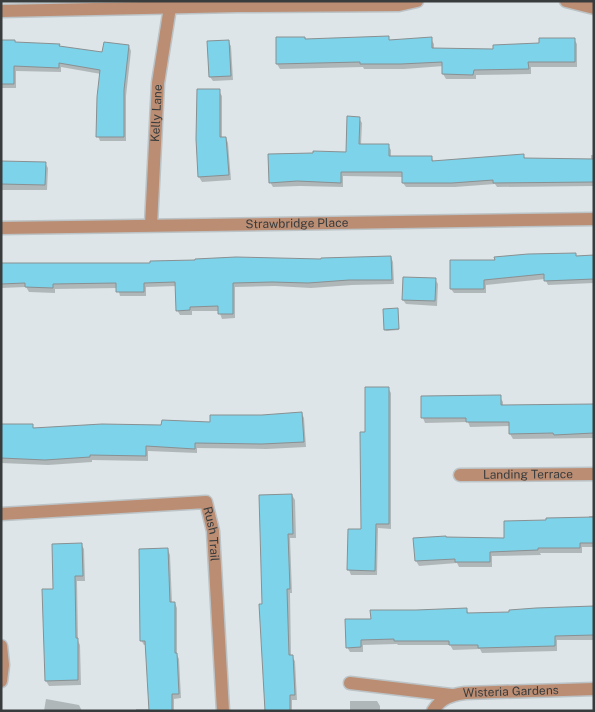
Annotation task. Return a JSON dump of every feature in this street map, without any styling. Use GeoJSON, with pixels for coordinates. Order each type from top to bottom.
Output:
{"type":"FeatureCollection","features":[{"type":"Feature","properties":{"kind":"street"},"geometry":{"type":"LineString","coordinates":[[1,11],[170,5],[399,5],[417,1]]}},
{"type":"Feature","properties":{"kind":"street"},"geometry":{"type":"LineString","coordinates":[[566,1],[594,8]]}},
{"type":"Feature","properties":{"kind":"street","name":"Kelly Lane"},"geometry":{"type":"LineString","coordinates":[[150,225],[158,83],[170,5]]}},
{"type":"Feature","properties":{"kind":"street","name":"Strawbridge Place"},"geometry":{"type":"LineString","coordinates":[[1,228],[594,219]]}},
{"type":"Feature","properties":{"kind":"street","name":"Landing Terrace"},"geometry":{"type":"LineString","coordinates":[[460,475],[594,474]]}},
{"type":"Feature","properties":{"kind":"street","name":"Rush Trail"},"geometry":{"type":"LineString","coordinates":[[1,514],[206,502],[213,531],[223,711]]}},
{"type":"Feature","properties":{"kind":"street"},"geometry":{"type":"LineString","coordinates":[[1,646],[3,665],[1,681]]}},
{"type":"Feature","properties":{"kind":"street"},"geometry":{"type":"LineString","coordinates":[[350,683],[451,695]]}},
{"type":"Feature","properties":{"kind":"street","name":"Wisteria Gardens"},"geometry":{"type":"LineString","coordinates":[[433,711],[437,704],[451,695],[474,692],[594,689]]}},
{"type":"Feature","properties":{"kind":"building"},"geometry":{"type":"Polygon","coordinates":[[[389,36],[389,40],[432,37],[432,48],[493,49],[493,45],[539,43],[539,38],[575,38],[575,62],[528,62],[529,69],[474,70],[473,75],[442,74],[442,62],[401,64],[360,64],[360,62],[276,64],[276,37],[305,37],[305,39],[389,36]]]}},
{"type":"Feature","properties":{"kind":"building"},"geometry":{"type":"Polygon","coordinates":[[[1,40],[60,44],[59,46],[102,52],[104,42],[129,45],[124,90],[124,137],[96,137],[100,70],[59,63],[59,68],[14,66],[14,84],[1,84],[1,40]]]}},
{"type":"Feature","properties":{"kind":"building"},"geometry":{"type":"Polygon","coordinates":[[[229,40],[231,76],[209,77],[207,41],[229,40]]]}},
{"type":"Feature","properties":{"kind":"building"},"geometry":{"type":"Polygon","coordinates":[[[197,89],[220,89],[220,137],[226,137],[229,175],[198,177],[196,139],[197,89]]]}},
{"type":"Feature","properties":{"kind":"building"},"geometry":{"type":"Polygon","coordinates":[[[347,116],[360,117],[359,144],[389,144],[389,156],[432,156],[432,161],[524,154],[524,158],[594,159],[594,182],[493,183],[493,180],[452,183],[402,183],[402,172],[341,172],[341,183],[297,181],[269,183],[268,154],[313,153],[313,151],[346,152],[347,116]]]}},
{"type":"Feature","properties":{"kind":"building"},"geometry":{"type":"Polygon","coordinates":[[[1,161],[46,162],[45,185],[1,184],[1,161]]]}},
{"type":"Feature","properties":{"kind":"building"},"geometry":{"type":"Polygon","coordinates":[[[576,253],[576,256],[594,255],[594,279],[544,281],[544,274],[484,280],[484,289],[450,289],[450,260],[495,260],[494,257],[576,253]]]}},
{"type":"Feature","properties":{"kind":"building"},"geometry":{"type":"Polygon","coordinates":[[[391,256],[392,280],[233,283],[233,314],[218,314],[218,306],[190,307],[190,310],[176,311],[175,282],[144,283],[144,292],[116,292],[116,283],[53,284],[53,288],[25,287],[25,283],[1,284],[1,263],[150,263],[150,261],[236,257],[321,259],[391,256]]]}},
{"type":"Feature","properties":{"kind":"building"},"geometry":{"type":"Polygon","coordinates":[[[403,277],[436,278],[435,301],[402,300],[403,277]]]}},
{"type":"Feature","properties":{"kind":"building"},"geometry":{"type":"Polygon","coordinates":[[[398,308],[399,329],[384,330],[383,309],[398,308]]]}},
{"type":"Feature","properties":{"kind":"building"},"geometry":{"type":"Polygon","coordinates":[[[365,387],[389,387],[389,524],[376,524],[375,571],[347,570],[348,529],[361,529],[360,432],[365,432],[365,387]]]}},
{"type":"Feature","properties":{"kind":"building"},"geometry":{"type":"Polygon","coordinates":[[[501,395],[501,405],[594,404],[594,433],[554,435],[553,433],[509,434],[509,422],[466,422],[466,418],[421,418],[421,396],[501,395]]]}},
{"type":"Feature","properties":{"kind":"building"},"geometry":{"type":"Polygon","coordinates":[[[302,412],[304,442],[262,444],[195,443],[195,449],[146,446],[146,456],[90,455],[90,457],[45,460],[1,458],[1,424],[33,424],[33,428],[102,424],[161,425],[162,420],[210,422],[210,415],[262,415],[302,412]]]}},
{"type":"Feature","properties":{"kind":"building"},"geometry":{"type":"Polygon","coordinates":[[[292,494],[293,534],[288,534],[290,589],[287,589],[289,655],[293,655],[295,695],[290,695],[290,711],[265,711],[259,604],[262,604],[259,495],[292,494]]]}},
{"type":"Feature","properties":{"kind":"building"},"geometry":{"type":"Polygon","coordinates":[[[594,517],[594,543],[580,543],[580,548],[538,548],[538,550],[490,552],[490,562],[455,562],[455,559],[415,561],[413,538],[446,536],[504,538],[504,521],[594,517]]]}},
{"type":"Feature","properties":{"kind":"building"},"geometry":{"type":"Polygon","coordinates":[[[82,543],[83,576],[75,576],[78,680],[45,681],[42,589],[53,589],[52,544],[82,543]]]}},
{"type":"Feature","properties":{"kind":"building"},"geometry":{"type":"Polygon","coordinates":[[[168,548],[170,602],[175,602],[175,653],[177,653],[179,694],[172,694],[172,711],[149,711],[145,641],[140,641],[139,549],[168,548]]]}},
{"type":"Feature","properties":{"kind":"building"},"geometry":{"type":"Polygon","coordinates":[[[594,606],[594,635],[555,636],[555,646],[478,648],[478,645],[449,645],[449,641],[394,641],[394,639],[361,640],[361,647],[346,648],[345,619],[371,619],[370,610],[467,608],[467,613],[594,606]]]}}]}
